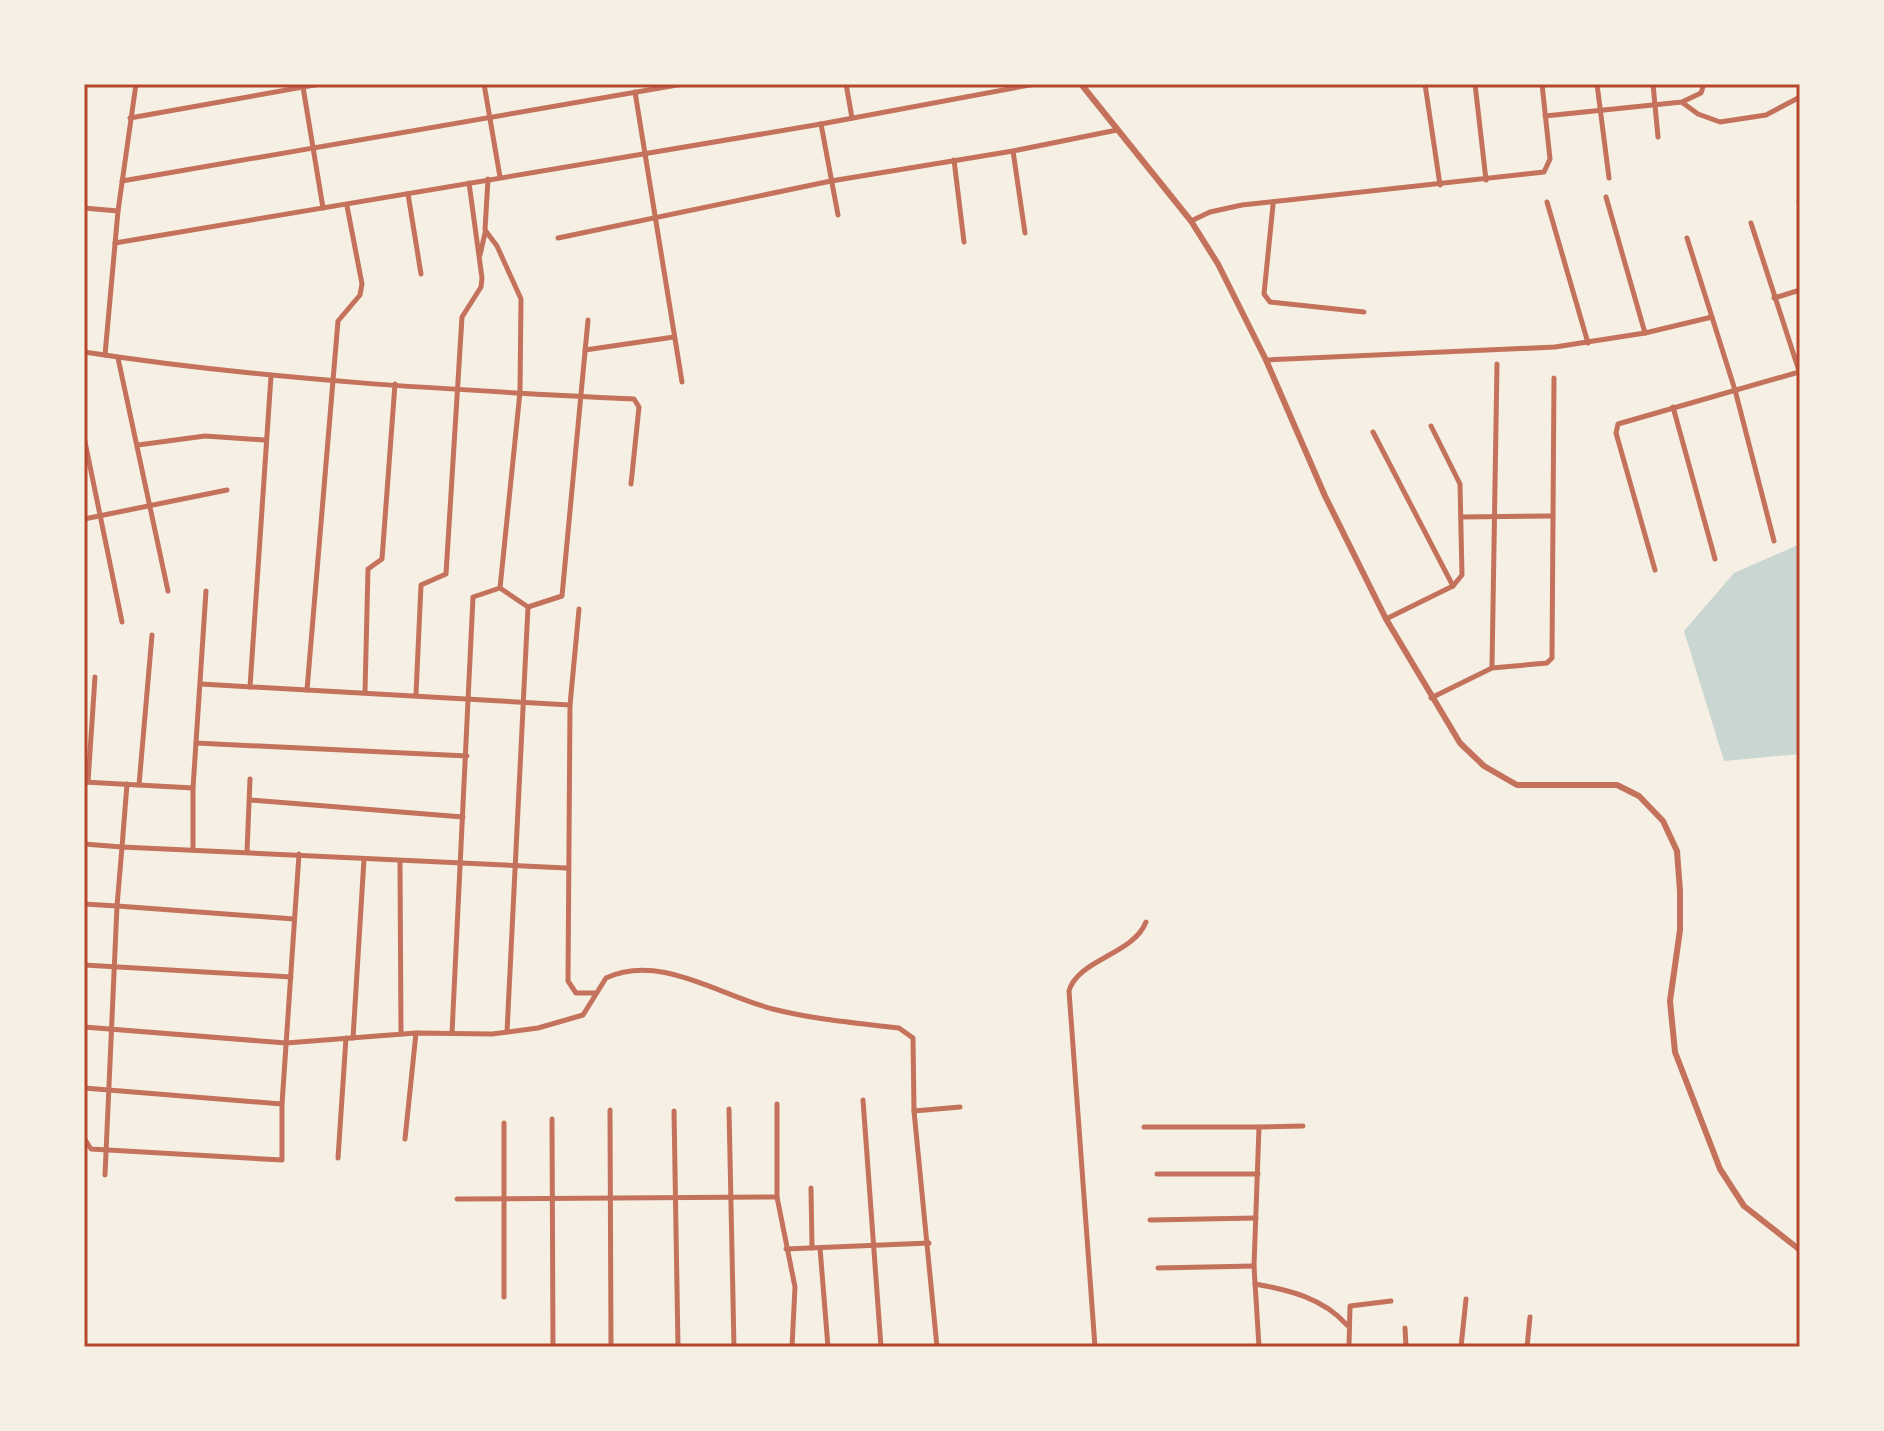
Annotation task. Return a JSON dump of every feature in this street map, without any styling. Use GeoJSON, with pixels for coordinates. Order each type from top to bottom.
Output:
{"type":"FeatureCollection","features":[{"type":"Feature","properties":{"kind":"street"},"geometry":{"type":"LineString","coordinates":[[105,355],[118,211],[136,84]]}},
{"type":"Feature","properties":{"kind":"street"},"geometry":{"type":"LineString","coordinates":[[130,118],[320,84]]}},
{"type":"Feature","properties":{"kind":"street"},"geometry":{"type":"LineString","coordinates":[[484,84],[500,177]]}},
{"type":"Feature","properties":{"kind":"street"},"geometry":{"type":"LineString","coordinates":[[122,181],[683,84]]}},
{"type":"Feature","properties":{"kind":"street"},"geometry":{"type":"LineString","coordinates":[[846,84],[852,118]]}},
{"type":"Feature","properties":{"kind":"street"},"geometry":{"type":"LineString","coordinates":[[115,243],[347,206],[1035,84]]}},
{"type":"Feature","properties":{"kind":"street"},"geometry":{"type":"LineString","coordinates":[[1081,84],[1191,221],[1224,275],[1266,360],[1325,496],[1386,619],[1460,743],[1500,777],[1517,785],[1617,785],[1639,796],[1663,821],[1677,851],[1680,891],[1680,930],[1670,1001],[1675,1052],[1720,1169],[1744,1206],[1800,1250]]}},
{"type":"Feature","properties":{"kind":"street"},"geometry":{"type":"LineString","coordinates":[[1425,84],[1440,185]]}},
{"type":"Feature","properties":{"kind":"street"},"geometry":{"type":"LineString","coordinates":[[1475,84],[1486,180]]}},
{"type":"Feature","properties":{"kind":"street"},"geometry":{"type":"LineString","coordinates":[[1191,221],[1210,212],[1242,205],[1544,172],[1549,167],[1542,84]]}},
{"type":"Feature","properties":{"kind":"street"},"geometry":{"type":"LineString","coordinates":[[1597,84],[1609,178]]}},
{"type":"Feature","properties":{"kind":"street"},"geometry":{"type":"LineString","coordinates":[[1653,84],[1658,137]]}},
{"type":"Feature","properties":{"kind":"street"},"geometry":{"type":"LineString","coordinates":[[1545,116],[1682,102],[1701,93],[1704,84]]}},
{"type":"Feature","properties":{"kind":"street"},"geometry":{"type":"LineString","coordinates":[[303,86],[323,208]]}},
{"type":"Feature","properties":{"kind":"street"},"geometry":{"type":"LineString","coordinates":[[635,92],[682,382]]}},
{"type":"Feature","properties":{"kind":"street"},"geometry":{"type":"LineString","coordinates":[[1682,102],[1698,114],[1720,122],[1766,115],[1800,97]]}},
{"type":"Feature","properties":{"kind":"street"},"geometry":{"type":"LineString","coordinates":[[821,124],[838,215]]}},
{"type":"Feature","properties":{"kind":"street"},"geometry":{"type":"LineString","coordinates":[[558,238],[831,181],[1013,151],[1117,130]]}},
{"type":"Feature","properties":{"kind":"street"},"geometry":{"type":"LineString","coordinates":[[1013,151],[1025,233]]}},
{"type":"Feature","properties":{"kind":"street"},"geometry":{"type":"LineString","coordinates":[[954,160],[964,242]]}},
{"type":"Feature","properties":{"kind":"street"},"geometry":{"type":"LineString","coordinates":[[479,257],[485,228],[488,179]]}},
{"type":"Feature","properties":{"kind":"street"},"geometry":{"type":"LineString","coordinates":[[416,694],[421,585],[446,574],[462,317],[481,287],[469,183]]}},
{"type":"Feature","properties":{"kind":"street"},"geometry":{"type":"LineString","coordinates":[[408,194],[421,274]]}},
{"type":"Feature","properties":{"kind":"street"},"geometry":{"type":"LineString","coordinates":[[1606,197],[1645,333]]}},
{"type":"Feature","properties":{"kind":"street"},"geometry":{"type":"LineString","coordinates":[[1547,202],[1588,343]]}},
{"type":"Feature","properties":{"kind":"street"},"geometry":{"type":"LineString","coordinates":[[1273,204],[1264,294],[1270,302],[1364,312]]}},
{"type":"Feature","properties":{"kind":"street"},"geometry":{"type":"LineString","coordinates":[[307,690],[338,321],[360,295],[362,284],[347,206]]}},
{"type":"Feature","properties":{"kind":"street"},"geometry":{"type":"LineString","coordinates":[[84,208],[118,211]]}},
{"type":"Feature","properties":{"kind":"street"},"geometry":{"type":"LineString","coordinates":[[1655,570],[1616,428],[1618,424],[1800,374],[1751,223]]}},
{"type":"Feature","properties":{"kind":"street"},"geometry":{"type":"LineString","coordinates":[[485,228],[497,246],[521,299],[520,392],[500,588]]}},
{"type":"Feature","properties":{"kind":"street"},"geometry":{"type":"LineString","coordinates":[[1687,238],[1735,390],[1774,541]]}},
{"type":"Feature","properties":{"kind":"street"},"geometry":{"type":"LineString","coordinates":[[1774,298],[1800,290]]}},
{"type":"Feature","properties":{"kind":"street"},"geometry":{"type":"LineString","coordinates":[[1266,360],[1588,343],[1712,317]]}},
{"type":"Feature","properties":{"kind":"street"},"geometry":{"type":"LineString","coordinates":[[528,607],[562,596],[588,320]]}},
{"type":"Feature","properties":{"kind":"street"},"geometry":{"type":"LineString","coordinates":[[585,350],[674,337]]}},
{"type":"Feature","properties":{"kind":"street"},"geometry":{"type":"LineString","coordinates":[[84,352],[271,376],[634,399],[639,404],[631,484]]}},
{"type":"Feature","properties":{"kind":"street"},"geometry":{"type":"LineString","coordinates":[[118,358],[168,591]]}},
{"type":"Feature","properties":{"kind":"street"},"geometry":{"type":"LineString","coordinates":[[1492,668],[1497,364]]}},
{"type":"Feature","properties":{"kind":"street"},"geometry":{"type":"LineString","coordinates":[[250,687],[271,376]]}},
{"type":"Feature","properties":{"kind":"street"},"geometry":{"type":"LineString","coordinates":[[1431,698],[1492,668],[1547,663],[1552,658],[1554,378]]}},
{"type":"Feature","properties":{"kind":"street"},"geometry":{"type":"LineString","coordinates":[[365,692],[368,569],[382,559],[395,384]]}},
{"type":"Feature","properties":{"kind":"street"},"geometry":{"type":"LineString","coordinates":[[1673,407],[1715,559]]}},
{"type":"Feature","properties":{"kind":"street"},"geometry":{"type":"LineString","coordinates":[[1386,619],[1453,586],[1462,575],[1457,477],[1431,426]]}},
{"type":"Feature","properties":{"kind":"street"},"geometry":{"type":"LineString","coordinates":[[1373,432],[1453,586]]}},
{"type":"Feature","properties":{"kind":"street"},"geometry":{"type":"LineString","coordinates":[[138,445],[205,436],[265,440]]}},
{"type":"Feature","properties":{"kind":"street"},"geometry":{"type":"LineString","coordinates":[[84,437],[122,622]]}},
{"type":"Feature","properties":{"kind":"street"},"geometry":{"type":"LineString","coordinates":[[84,519],[227,490]]}},
{"type":"Feature","properties":{"kind":"street"},"geometry":{"type":"LineString","coordinates":[[1461,517],[1553,516]]}},
{"type":"Feature","properties":{"kind":"street"},"geometry":{"type":"LineString","coordinates":[[500,588],[528,607]]}},
{"type":"Feature","properties":{"kind":"street"},"geometry":{"type":"LineString","coordinates":[[452,1033],[473,597],[500,588]]}},
{"type":"Feature","properties":{"kind":"street"},"geometry":{"type":"LineString","coordinates":[[193,850],[193,788],[206,591]]}},
{"type":"Feature","properties":{"kind":"street"},"geometry":{"type":"LineString","coordinates":[[507,1032],[528,607]]}},
{"type":"Feature","properties":{"kind":"street"},"geometry":{"type":"LineString","coordinates":[[579,609],[570,705],[566,868],[569,987],[576,993],[596,993]]}},
{"type":"Feature","properties":{"kind":"street"},"geometry":{"type":"LineString","coordinates":[[139,785],[152,635]]}},
{"type":"Feature","properties":{"kind":"street"},"geometry":{"type":"LineString","coordinates":[[95,677],[86,782],[193,788]]}},
{"type":"Feature","properties":{"kind":"street"},"geometry":{"type":"LineString","coordinates":[[201,684],[570,705]]}},
{"type":"Feature","properties":{"kind":"street"},"geometry":{"type":"LineString","coordinates":[[196,743],[467,756]]}},
{"type":"Feature","properties":{"kind":"street"},"geometry":{"type":"LineString","coordinates":[[247,852],[250,779]]}},
{"type":"Feature","properties":{"kind":"street"},"geometry":{"type":"LineString","coordinates":[[105,1175],[110,1029],[127,784]]}},
{"type":"Feature","properties":{"kind":"street"},"geometry":{"type":"LineString","coordinates":[[250,800],[463,817]]}},
{"type":"Feature","properties":{"kind":"street"},"geometry":{"type":"LineString","coordinates":[[84,844],[299,854],[461,866],[566,868]]}},
{"type":"Feature","properties":{"kind":"street"},"geometry":{"type":"LineString","coordinates":[[84,1138],[91,1149],[282,1160],[282,1104],[299,854]]}},
{"type":"Feature","properties":{"kind":"street"},"geometry":{"type":"LineString","coordinates":[[353,1038],[364,859]]}},
{"type":"Feature","properties":{"kind":"street"},"geometry":{"type":"LineString","coordinates":[[400,862],[401,1034]]}},
{"type":"Feature","properties":{"kind":"street"},"geometry":{"type":"LineString","coordinates":[[84,904],[294,919]]}},
{"type":"Feature","properties":{"kind":"street"},"geometry":{"type":"LineString","coordinates":[[1095,1347],[1069,991],[1081,974],[1136,938],[1146,922]]}},
{"type":"Feature","properties":{"kind":"street"},"geometry":{"type":"LineString","coordinates":[[84,965],[291,977]]}},
{"type":"Feature","properties":{"kind":"street"},"geometry":{"type":"LineString","coordinates":[[84,1027],[286,1043],[416,1033],[507,1032],[583,1015],[606,978],[639,968],[680,977],[775,1010],[899,1028],[913,1038],[914,1111],[937,1347]]}},
{"type":"Feature","properties":{"kind":"street"},"geometry":{"type":"LineString","coordinates":[[405,1139],[416,1033]]}},
{"type":"Feature","properties":{"kind":"street"},"geometry":{"type":"LineString","coordinates":[[338,1158],[346,1038]]}},
{"type":"Feature","properties":{"kind":"street"},"geometry":{"type":"LineString","coordinates":[[84,1088],[282,1104]]}},
{"type":"Feature","properties":{"kind":"street"},"geometry":{"type":"LineString","coordinates":[[863,1100],[881,1347]]}},
{"type":"Feature","properties":{"kind":"street"},"geometry":{"type":"LineString","coordinates":[[777,1104],[777,1197],[795,1287],[792,1347]]}},
{"type":"Feature","properties":{"kind":"street"},"geometry":{"type":"LineString","coordinates":[[914,1111],[960,1107]]}},
{"type":"Feature","properties":{"kind":"street"},"geometry":{"type":"LineString","coordinates":[[729,1109],[734,1347]]}},
{"type":"Feature","properties":{"kind":"street"},"geometry":{"type":"LineString","coordinates":[[610,1110],[611,1347]]}},
{"type":"Feature","properties":{"kind":"street"},"geometry":{"type":"LineString","coordinates":[[674,1111],[678,1347]]}},
{"type":"Feature","properties":{"kind":"street"},"geometry":{"type":"LineString","coordinates":[[552,1119],[553,1347]]}},
{"type":"Feature","properties":{"kind":"street"},"geometry":{"type":"LineString","coordinates":[[504,1123],[504,1297]]}},
{"type":"Feature","properties":{"kind":"street"},"geometry":{"type":"LineString","coordinates":[[1144,1127],[1303,1126]]}},
{"type":"Feature","properties":{"kind":"street"},"geometry":{"type":"LineString","coordinates":[[1259,1127],[1254,1266],[1259,1347]]}},
{"type":"Feature","properties":{"kind":"street"},"geometry":{"type":"LineString","coordinates":[[1157,1174],[1258,1174]]}},
{"type":"Feature","properties":{"kind":"street"},"geometry":{"type":"LineString","coordinates":[[811,1188],[812,1248]]}},
{"type":"Feature","properties":{"kind":"street"},"geometry":{"type":"LineString","coordinates":[[457,1199],[777,1197]]}},
{"type":"Feature","properties":{"kind":"street"},"geometry":{"type":"LineString","coordinates":[[1150,1220],[1256,1218]]}},
{"type":"Feature","properties":{"kind":"street"},"geometry":{"type":"LineString","coordinates":[[786,1249],[929,1243]]}},
{"type":"Feature","properties":{"kind":"street"},"geometry":{"type":"LineString","coordinates":[[820,1248],[828,1347]]}},
{"type":"Feature","properties":{"kind":"street"},"geometry":{"type":"LineString","coordinates":[[1158,1268],[1254,1266]]}},
{"type":"Feature","properties":{"kind":"street"},"geometry":{"type":"LineString","coordinates":[[1255,1284],[1290,1290],[1311,1298],[1347,1325]]}},
{"type":"Feature","properties":{"kind":"street"},"geometry":{"type":"LineString","coordinates":[[1461,1347],[1466,1299]]}},
{"type":"Feature","properties":{"kind":"street"},"geometry":{"type":"LineString","coordinates":[[1349,1347],[1347,1310],[1354,1303],[1391,1301]]}},
{"type":"Feature","properties":{"kind":"street"},"geometry":{"type":"LineString","coordinates":[[1527,1347],[1530,1317]]}},
{"type":"Feature","properties":{"kind":"street"},"geometry":{"type":"LineString","coordinates":[[1405,1328],[1406,1347]]}},
{"type":"Feature","properties":{"kind":"shaded area"},"geometry":{"type":"Polygon","coordinates":[[[1800,544],[1800,754],[1724,761],[1684,631],[1734,573],[1800,544]]]}}]}
